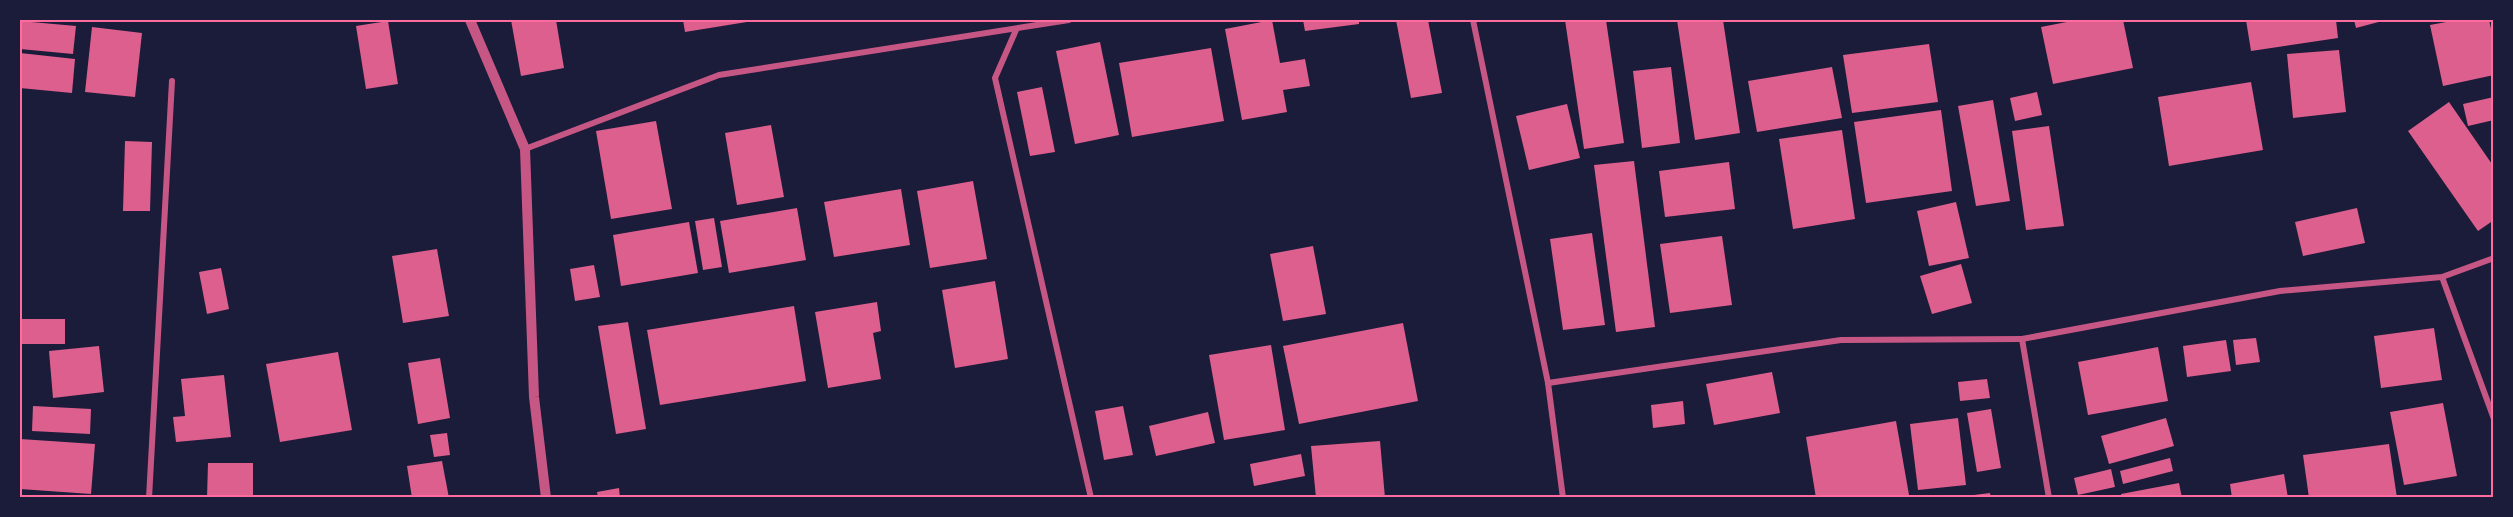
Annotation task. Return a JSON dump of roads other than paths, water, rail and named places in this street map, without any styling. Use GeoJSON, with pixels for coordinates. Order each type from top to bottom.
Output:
{"type":"FeatureCollection","features":[{"type":"Feature","properties":{"kind":"street"},"geometry":{"type":"LineString","coordinates":[[470,20],[525,149],[534,397],[546,498]]}},
{"type":"Feature","properties":{"kind":"street"},"geometry":{"type":"LineString","coordinates":[[525,149],[719,75],[1069,20]]}},
{"type":"Feature","properties":{"kind":"street"},"geometry":{"type":"LineString","coordinates":[[1473,20],[1548,383],[1563,498]]}},
{"type":"Feature","properties":{"kind":"street"},"geometry":{"type":"LineString","coordinates":[[1016,30],[995,78],[1090,498]]}},
{"type":"Feature","properties":{"kind":"street"},"geometry":{"type":"LineString","coordinates":[[149,498],[172,81]]}},
{"type":"Feature","properties":{"kind":"street"},"geometry":{"type":"LineString","coordinates":[[1548,383],[1841,340],[2022,339],[2280,291],[2442,277],[2493,258]]}},
{"type":"Feature","properties":{"kind":"street"},"geometry":{"type":"LineString","coordinates":[[2442,277],[2493,418]]}},
{"type":"Feature","properties":{"kind":"street"},"geometry":{"type":"LineString","coordinates":[[2022,339],[2049,498]]}}]}
